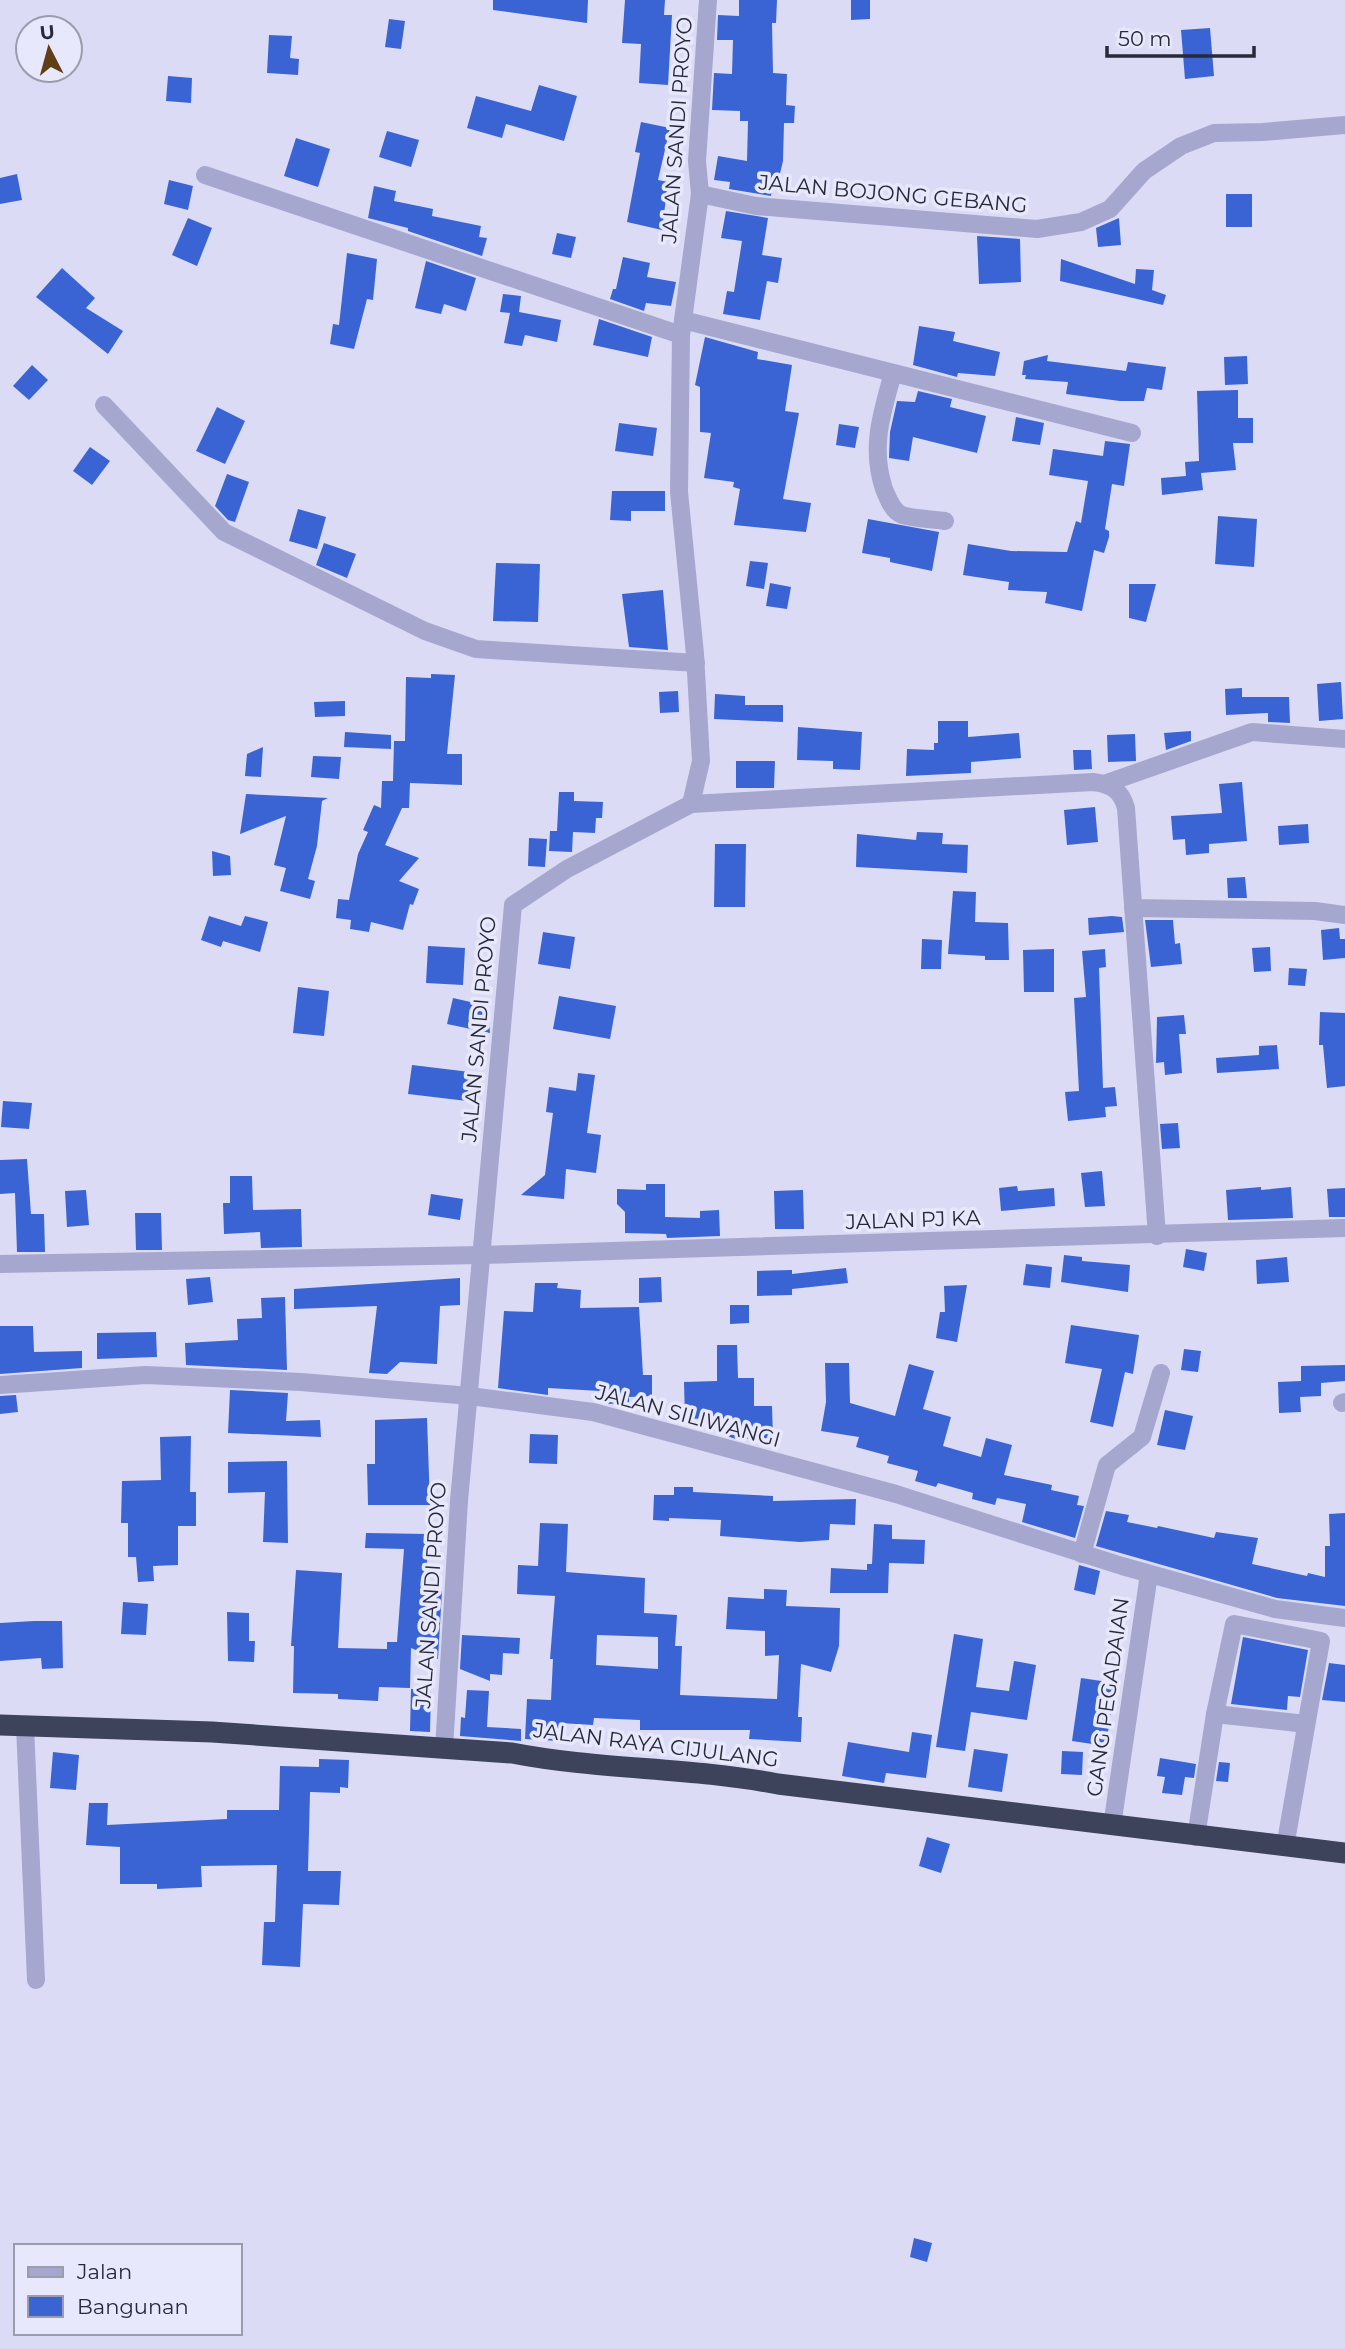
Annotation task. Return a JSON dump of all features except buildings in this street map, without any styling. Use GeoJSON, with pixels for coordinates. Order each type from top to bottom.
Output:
{"type":"FeatureCollection","features":[{"type":"Feature","properties":{"kind":"highway","name":"JALAN RAYA CIJULANG"},"geometry":{"type":"LineString","coordinates":[[0,1725],[212,1731],[720,1773],[778,1784],[1196,1837],[1345,1853]]}},
{"type":"Feature","properties":{"kind":"street","name":"JALAN SANDI PROYO"},"geometry":{"type":"LineString","coordinates":[[444,1749],[459,1501],[513,905],[567,869],[691,804],[701,761],[696,663],[679,492],[682,328],[700,194],[697,161],[709,0]]}},
{"type":"Feature","properties":{"kind":"street","name":"JALAN BOJONG GEBANG"},"geometry":{"type":"LineString","coordinates":[[700,194],[756,206],[1037,229],[1081,222],[1110,209],[1144,171],[1181,146],[1213,133],[1345,125]]}},
{"type":"Feature","properties":{"kind":"street"},"geometry":{"type":"LineString","coordinates":[[205,175],[682,328],[893,373],[1132,433]]}},
{"type":"Feature","properties":{"kind":"street"},"geometry":{"type":"LineString","coordinates":[[893,373],[877,429],[875,452],[880,476],[889,501],[901,514],[945,522]]}},
{"type":"Feature","properties":{"kind":"street"},"geometry":{"type":"LineString","coordinates":[[104,405],[224,533],[425,631],[476,649],[696,663]]}},
{"type":"Feature","properties":{"kind":"street"},"geometry":{"type":"LineString","coordinates":[[691,804],[1107,783],[1252,732],[1345,739]]}},
{"type":"Feature","properties":{"kind":"street"},"geometry":{"type":"LineString","coordinates":[[1107,783],[1117,790],[1126,808],[1157,1236]]}},
{"type":"Feature","properties":{"kind":"street"},"geometry":{"type":"LineString","coordinates":[[1133,908],[1315,911],[1345,915]]}},
{"type":"Feature","properties":{"kind":"street","name":"JALAN PJ KA"},"geometry":{"type":"LineString","coordinates":[[0,1265],[482,1255],[1157,1236],[1345,1228]]}},
{"type":"Feature","properties":{"kind":"street"},"geometry":{"type":"LineString","coordinates":[[1082,1554],[1107,1465],[1142,1437],[1161,1373]]}},
{"type":"Feature","properties":{"kind":"street","name":"JALAN SILIWANGI"},"geometry":{"type":"LineString","coordinates":[[0,1385],[146,1375],[301,1382],[470,1396],[593,1412],[896,1494],[1082,1554],[1275,1609],[1345,1618]]}},
{"type":"Feature","properties":{"kind":"street","name":"GANG PEGADAIAN"},"geometry":{"type":"LineString","coordinates":[[1112,1826],[1149,1574]]}},
{"type":"Feature","properties":{"kind":"street"},"geometry":{"type":"LineString","coordinates":[[1196,1837],[1215,1714],[1234,1624],[1321,1641],[1285,1847]]}},
{"type":"Feature","properties":{"kind":"street"},"geometry":{"type":"LineString","coordinates":[[1215,1714],[1306,1724]]}},
{"type":"Feature","properties":{"kind":"street"},"geometry":{"type":"LineString","coordinates":[[25,1726],[36,1980]]}}]}
